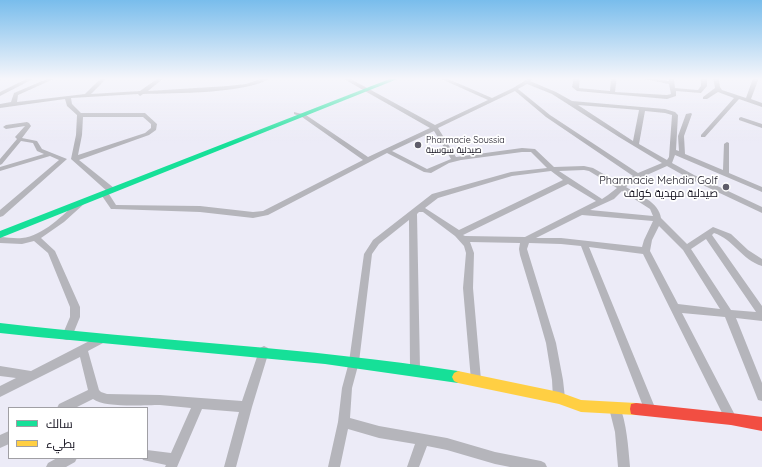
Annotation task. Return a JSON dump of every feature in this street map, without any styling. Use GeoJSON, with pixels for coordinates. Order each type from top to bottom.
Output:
{"type":"FeatureCollection","features":[{"type":"Feature","properties":{"kind":"main road"},"geometry":{"type":"LineString","coordinates":[[0,229],[336,100]]}},
{"type":"Feature","properties":{"kind":"main road"},"geometry":{"type":"LineString","coordinates":[[0,235],[83,201],[107,189]]}},
{"type":"Feature","properties":{"kind":"main road"},"geometry":{"type":"LineString","coordinates":[[0,328],[101,339],[264,351],[354,362],[476,380],[559,398],[581,406],[650,410],[731,418],[762,424]]}},
{"type":"Feature","properties":{"kind":"street"},"geometry":{"type":"LineString","coordinates":[[0,106],[14,103],[49,100]]}},
{"type":"Feature","properties":{"kind":"street"},"geometry":{"type":"LineString","coordinates":[[0,214],[64,159],[147,134],[154,129],[154,124],[145,115],[80,115],[69,105],[68,100]]}},
{"type":"Feature","properties":{"kind":"street"},"geometry":{"type":"LineString","coordinates":[[384,100],[435,128],[454,159]]}},
{"type":"Feature","properties":{"kind":"street"},"geometry":{"type":"LineString","coordinates":[[74,157],[107,189],[114,206],[200,209],[253,215],[265,213],[368,160],[492,100]]}},
{"type":"Feature","properties":{"kind":"street"},"geometry":{"type":"LineString","coordinates":[[528,100],[548,116],[638,176]]}},
{"type":"Feature","properties":{"kind":"street"},"geometry":{"type":"LineString","coordinates":[[566,100],[667,163],[723,193],[762,210]]}},
{"type":"Feature","properties":{"kind":"street"},"geometry":{"type":"LineString","coordinates":[[703,136],[735,100]]}},
{"type":"Feature","properties":{"kind":"street"},"geometry":{"type":"LineString","coordinates":[[748,100],[762,105]]}},
{"type":"Feature","properties":{"kind":"street"},"geometry":{"type":"LineString","coordinates":[[559,398],[557,377],[546,328],[523,251],[526,240],[602,202],[618,193],[625,184],[638,176],[667,163],[671,159],[674,114],[642,109],[571,103]]}},
{"type":"Feature","properties":{"kind":"street"},"geometry":{"type":"LineString","coordinates":[[636,144],[642,109]]}},
{"type":"Feature","properties":{"kind":"street"},"geometry":{"type":"LineString","coordinates":[[299,114],[368,160]]}},
{"type":"Feature","properties":{"kind":"street"},"geometry":{"type":"LineString","coordinates":[[682,156],[681,136],[690,114]]}},
{"type":"Feature","properties":{"kind":"street"},"geometry":{"type":"LineString","coordinates":[[74,157],[79,135],[80,115]]}},
{"type":"Feature","properties":{"kind":"street"},"geometry":{"type":"LineString","coordinates":[[741,119],[762,126]]}},
{"type":"Feature","properties":{"kind":"street"},"geometry":{"type":"LineString","coordinates":[[0,163],[20,140],[18,137],[28,126],[27,124],[6,127]]}},
{"type":"Feature","properties":{"kind":"street"},"geometry":{"type":"LineString","coordinates":[[20,140],[34,142],[39,150],[64,159]]}},
{"type":"Feature","properties":{"kind":"street"},"geometry":{"type":"LineString","coordinates":[[726,175],[728,144]]}},
{"type":"Feature","properties":{"kind":"street"},"geometry":{"type":"LineString","coordinates":[[387,151],[426,171],[430,171],[454,159],[528,150],[536,152],[552,169],[568,181],[602,202]]}},
{"type":"Feature","properties":{"kind":"street"},"geometry":{"type":"LineString","coordinates":[[672,151],[762,190]]}},
{"type":"Feature","properties":{"kind":"street"},"geometry":{"type":"LineString","coordinates":[[0,169],[52,154]]}},
{"type":"Feature","properties":{"kind":"street"},"geometry":{"type":"LineString","coordinates":[[334,467],[344,422],[347,388],[354,362],[361,304],[370,250],[376,242],[435,196],[510,174],[552,169],[591,169],[653,207],[656,211],[657,224],[644,244],[646,251],[731,418]]}},
{"type":"Feature","properties":{"kind":"street"},"geometry":{"type":"LineString","coordinates":[[460,237],[568,181]]}},
{"type":"Feature","properties":{"kind":"street"},"geometry":{"type":"LineString","coordinates":[[0,240],[22,241],[35,237],[60,221],[83,201]]}},
{"type":"Feature","properties":{"kind":"street"},"geometry":{"type":"LineString","coordinates":[[416,210],[425,210],[460,237],[468,246],[470,253],[468,266],[468,288],[476,380]]}},
{"type":"Feature","properties":{"kind":"street"},"geometry":{"type":"LineString","coordinates":[[415,370],[416,210]]}},
{"type":"Feature","properties":{"kind":"street"},"geometry":{"type":"LineString","coordinates":[[580,212],[657,219],[686,248],[729,314],[762,396]]}},
{"type":"Feature","properties":{"kind":"street"},"geometry":{"type":"LineString","coordinates":[[686,248],[714,230],[723,232],[733,239],[746,252],[762,263]]}},
{"type":"Feature","properties":{"kind":"street"},"geometry":{"type":"LineString","coordinates":[[707,234],[762,314]]}},
{"type":"Feature","properties":{"kind":"street"},"geometry":{"type":"LineString","coordinates":[[35,237],[51,251],[74,307],[74,317],[67,336]]}},
{"type":"Feature","properties":{"kind":"street"},"geometry":{"type":"LineString","coordinates":[[460,237],[562,241],[646,251]]}},
{"type":"Feature","properties":{"kind":"street"},"geometry":{"type":"LineString","coordinates":[[584,244],[650,410]]}},
{"type":"Feature","properties":{"kind":"street"},"geometry":{"type":"LineString","coordinates":[[676,308],[762,317]]}},
{"type":"Feature","properties":{"kind":"street"},"geometry":{"type":"LineString","coordinates":[[0,392],[83,350],[101,339]]}},
{"type":"Feature","properties":{"kind":"street"},"geometry":{"type":"LineString","coordinates":[[83,350],[94,393],[98,397],[107,399],[160,400],[246,407]]}},
{"type":"Feature","properties":{"kind":"street"},"geometry":{"type":"LineString","coordinates":[[230,467],[246,407],[264,351]]}},
{"type":"Feature","properties":{"kind":"street"},"geometry":{"type":"LineString","coordinates":[[0,371],[32,376]]}},
{"type":"Feature","properties":{"kind":"street"},"geometry":{"type":"LineString","coordinates":[[65,407],[94,393]]}},
{"type":"Feature","properties":{"kind":"street"},"geometry":{"type":"LineString","coordinates":[[148,456],[173,463],[199,403]]}},
{"type":"Feature","properties":{"kind":"street"},"geometry":{"type":"LineString","coordinates":[[615,408],[622,432],[624,467]]}},
{"type":"Feature","properties":{"kind":"street"},"geometry":{"type":"LineString","coordinates":[[344,422],[379,432],[471,450],[494,462],[541,467]]}},
{"type":"Feature","properties":{"kind":"street"},"geometry":{"type":"LineString","coordinates":[[414,467],[423,440]]}},
{"type":"Feature","properties":{"kind":"street"},"geometry":{"type":"LineString","coordinates":[[52,467],[68,459]]}},
{"type":"Feature","properties":{"kind":"traffic: fast"},"geometry":{"type":"LineString","coordinates":[[0,235],[342,100]]}},
{"type":"Feature","properties":{"kind":"traffic: fast"},"geometry":{"type":"LineString","coordinates":[[0,328],[89,338],[325,358],[458,377]]}},
{"type":"Feature","properties":{"kind":"traffic: slow"},"geometry":{"type":"LineString","coordinates":[[458,377],[559,398],[581,406],[636,409]]}},
{"type":"Feature","properties":{"kind":"traffic: jam"},"geometry":{"type":"LineString","coordinates":[[636,409],[731,419],[762,424]]}},
{"type":"Feature","properties":{"kind":"place","name":"Pharmacie Soussia صيدلية سوسية"},"geometry":{"type":"Point","coordinates":[418,145]}},
{"type":"Feature","properties":{"kind":"place","name":"Pharmacie Mehdia Golf صيدلية مهدية كولف"},"geometry":{"type":"Point","coordinates":[726,187]}}]}
